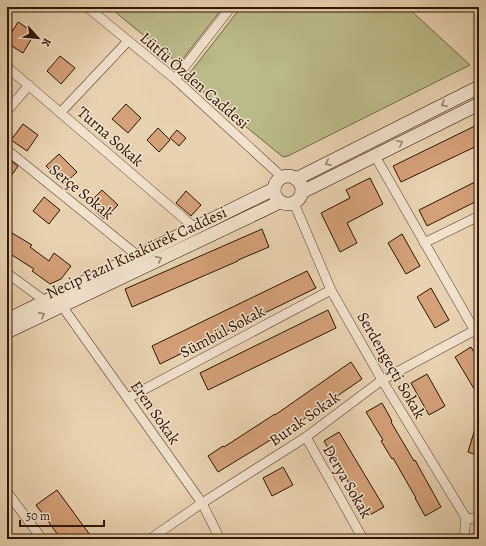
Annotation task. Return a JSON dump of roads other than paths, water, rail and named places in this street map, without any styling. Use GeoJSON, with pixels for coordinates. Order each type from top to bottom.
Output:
{"type":"FeatureCollection","features":[{"type":"Feature","properties":{"kind":"street","name":"Lütfü Özden Caddesi"},"geometry":{"type":"LineString","coordinates":[[87,7],[175,79],[282,177]]}},
{"type":"Feature","properties":{"kind":"street"},"geometry":{"type":"LineString","coordinates":[[175,79],[231,7]]}},
{"type":"Feature","properties":{"kind":"street"},"geometry":{"type":"LineString","coordinates":[[61,112],[128,41]]}},
{"type":"Feature","properties":{"kind":"street","name":"Turna Sokak"},"geometry":{"type":"LineString","coordinates":[[7,66],[195,228]]}},
{"type":"Feature","properties":{"kind":"street"},"geometry":{"type":"LineString","coordinates":[[7,111],[29,85]]}},
{"type":"Feature","properties":{"kind":"street"},"geometry":{"type":"LineString","coordinates":[[296,179],[479,87]]}},
{"type":"Feature","properties":{"kind":"street"},"geometry":{"type":"LineString","coordinates":[[302,192],[479,104]]}},
{"type":"Feature","properties":{"kind":"street","name":"Serçe Sokak"},"geometry":{"type":"LineString","coordinates":[[7,150],[138,256]]}},
{"type":"Feature","properties":{"kind":"street"},"geometry":{"type":"LineString","coordinates":[[375,156],[424,243],[477,332]]}},
{"type":"Feature","properties":{"kind":"street"},"geometry":{"type":"LineString","coordinates":[[287,176],[296,179],[302,187],[302,192],[298,201],[289,205],[280,202],[274,194],[274,189],[278,180],[287,176]]}},
{"type":"Feature","properties":{"kind":"street","name":"Necip Fazıl Kısakürek Caddesi"},"geometry":{"type":"LineString","coordinates":[[7,320],[274,189]]}},
{"type":"Feature","properties":{"kind":"street","name":"Necip Fazıl Kısakürek Caddesi"},"geometry":{"type":"LineString","coordinates":[[7,332],[280,202]]}},
{"type":"Feature","properties":{"kind":"street","name":"Serdengeçti Sokak"},"geometry":{"type":"LineString","coordinates":[[294,203],[331,290],[382,380],[466,518]]}},
{"type":"Feature","properties":{"kind":"street"},"geometry":{"type":"LineString","coordinates":[[424,243],[479,216]]}},
{"type":"Feature","properties":{"kind":"street"},"geometry":{"type":"LineString","coordinates":[[7,273],[45,302]]}},
{"type":"Feature","properties":{"kind":"street","name":"Sümbül Sokak"},"geometry":{"type":"LineString","coordinates":[[128,398],[331,290]]}},
{"type":"Feature","properties":{"kind":"street","name":"Eren Sokak"},"geometry":{"type":"LineString","coordinates":[[62,306],[202,503],[220,539]]}},
{"type":"Feature","properties":{"kind":"street","name":"Burak Sokak"},"geometry":{"type":"LineString","coordinates":[[150,539],[202,503],[306,438],[382,380],[477,332]]}},
{"type":"Feature","properties":{"kind":"street","name":"Derya Sokak"},"geometry":{"type":"LineString","coordinates":[[306,438],[363,539]]}},
{"type":"Feature","properties":{"kind":"street"},"geometry":{"type":"LineString","coordinates":[[7,492],[42,539]]}},
{"type":"Feature","properties":{"kind":"street"},"geometry":{"type":"LineString","coordinates":[[464,539],[466,518],[479,519]]}}]}
